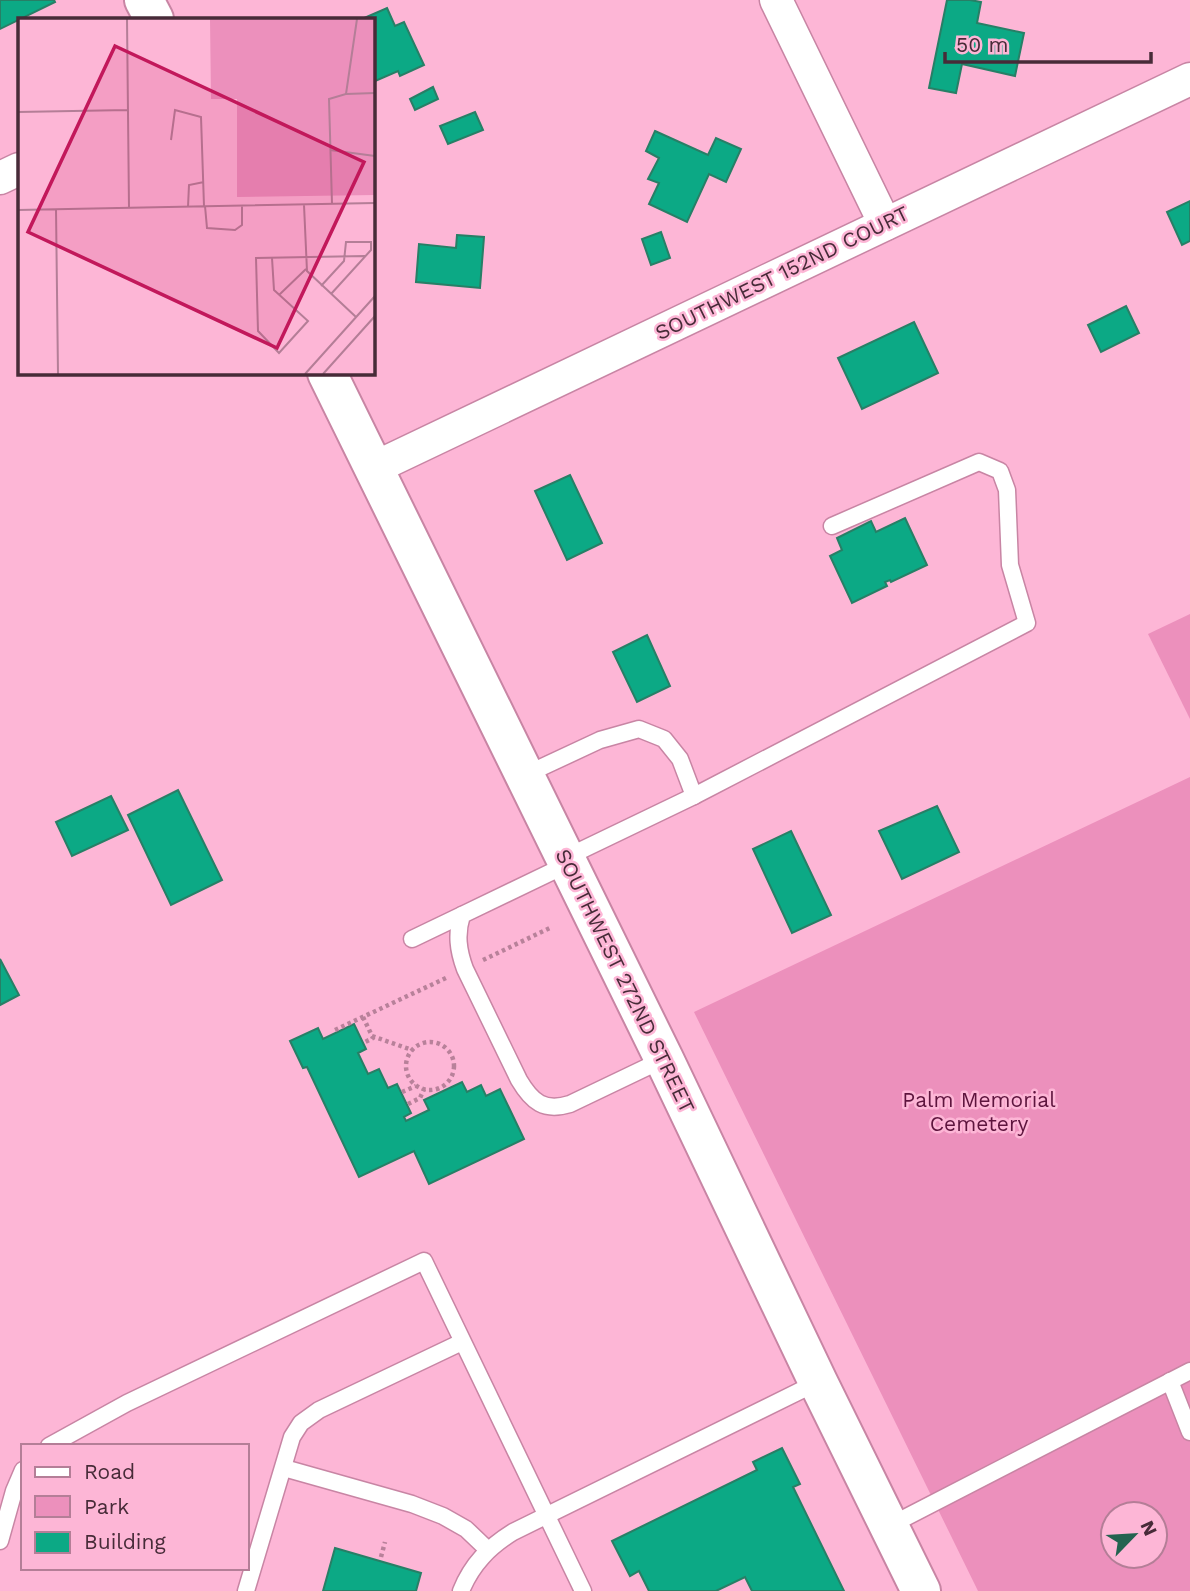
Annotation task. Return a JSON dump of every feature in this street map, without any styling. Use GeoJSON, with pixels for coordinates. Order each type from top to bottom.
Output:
{"type":"FeatureCollection","features":[{"type":"Feature","properties":{"kind":"street"},"geometry":{"type":"LineString","coordinates":[[144,0],[153,18]]}},
{"type":"Feature","properties":{"kind":"street"},"geometry":{"type":"LineString","coordinates":[[776,0],[885,224]]}},
{"type":"Feature","properties":{"kind":"street","name":"SOUTHWEST 152ND COURT"},"geometry":{"type":"LineString","coordinates":[[374,468],[1190,79]]}},
{"type":"Feature","properties":{"kind":"street"},"geometry":{"type":"LineString","coordinates":[[0,178],[18,169]]}},
{"type":"Feature","properties":{"kind":"street","name":"SOUTHWEST 272ND STREET"},"geometry":{"type":"LineString","coordinates":[[327,374],[664,1059],[921,1591]]}},
{"type":"Feature","properties":{"kind":"lane"},"geometry":{"type":"LineString","coordinates":[[412,939],[1027,623],[1010,565],[1007,490],[1000,471],[979,462],[832,526]]}},
{"type":"Feature","properties":{"kind":"lane"},"geometry":{"type":"LineString","coordinates":[[525,775],[600,740],[639,729],[664,740],[680,759],[694,796]]}},
{"type":"Feature","properties":{"kind":"lane"},"geometry":{"type":"LineString","coordinates":[[462,915],[457,940],[465,969],[519,1080],[536,1102],[559,1107],[570,1104],[664,1059]]}},
{"type":"Feature","properties":{"kind":"lane"},"geometry":{"type":"LineString","coordinates":[[53,1444],[127,1404],[424,1261],[583,1591]]}},
{"type":"Feature","properties":{"kind":"lane"},"geometry":{"type":"LineString","coordinates":[[246,1591],[296,1430],[309,1416],[462,1342]]}},
{"type":"Feature","properties":{"kind":"lane"},"geometry":{"type":"LineString","coordinates":[[889,1526],[1190,1371]]}},
{"type":"Feature","properties":{"kind":"lane"},"geometry":{"type":"LineString","coordinates":[[1170,1381],[1190,1432]]}},
{"type":"Feature","properties":{"kind":"lane"},"geometry":{"type":"LineString","coordinates":[[461,1591],[469,1574],[488,1550],[513,1532],[818,1382]]}},
{"type":"Feature","properties":{"kind":"lane"},"geometry":{"type":"LineString","coordinates":[[284,1468],[412,1504],[443,1516],[466,1529],[488,1550]]}},
{"type":"Feature","properties":{"kind":"lane"},"geometry":{"type":"LineString","coordinates":[[0,1541],[21,1475]]}},
{"type":"Feature","properties":{"kind":"path"},"geometry":{"type":"LineString","coordinates":[[474,965],[552,927]]}},
{"type":"Feature","properties":{"kind":"path"},"geometry":{"type":"LineString","coordinates":[[335,1031],[455,974]]}},
{"type":"Feature","properties":{"kind":"path"},"geometry":{"type":"LineString","coordinates":[[363,1017],[372,1036],[412,1050]]}},
{"type":"Feature","properties":{"kind":"path"},"geometry":{"type":"LineString","coordinates":[[365,1042],[373,1038],[372,1036]]}},
{"type":"Feature","properties":{"kind":"path"},"geometry":{"type":"LineString","coordinates":[[433,1042],[449,1051],[454,1061],[453,1073],[447,1084],[429,1091],[416,1086],[406,1069],[412,1050],[422,1043],[433,1042]]}},
{"type":"Feature","properties":{"kind":"path"},"geometry":{"type":"LineString","coordinates":[[402,1092],[416,1086]]}},
{"type":"Feature","properties":{"kind":"path"},"geometry":{"type":"LineString","coordinates":[[408,1104],[420,1098],[424,1089]]}},
{"type":"Feature","properties":{"kind":"path"},"geometry":{"type":"LineString","coordinates":[[381,1558],[385,1542]]}},
{"type":"Feature","properties":{"kind":"green space"},"geometry":{"type":"Polygon","coordinates":[[[1190,614],[1190,719],[1148,634],[1190,614]]]}},
{"type":"Feature","properties":{"kind":"green space","name":"Palm Memorial Cemetery"},"geometry":{"type":"Polygon","coordinates":[[[1190,777],[1190,1591],[978,1591],[694,1012],[1190,777]]]}},
{"type":"Feature","properties":{"kind":"building"},"geometry":{"type":"Polygon","coordinates":[[[0,0],[54,0],[55,2],[0,29],[0,0]]]}},
{"type":"Feature","properties":{"kind":"building"},"geometry":{"type":"Polygon","coordinates":[[[947,0],[981,2],[977,23],[1024,33],[1015,76],[962,64],[956,93],[929,88],[947,0]]]}},
{"type":"Feature","properties":{"kind":"building"},"geometry":{"type":"Polygon","coordinates":[[[387,8],[395,26],[404,22],[424,65],[400,76],[398,71],[374,82],[374,18],[364,18],[387,8]]]}},
{"type":"Feature","properties":{"kind":"building"},"geometry":{"type":"Polygon","coordinates":[[[433,87],[438,99],[415,110],[410,99],[433,87]]]}},
{"type":"Feature","properties":{"kind":"building"},"geometry":{"type":"Polygon","coordinates":[[[475,112],[483,130],[448,144],[440,126],[475,112]]]}},
{"type":"Feature","properties":{"kind":"building"},"geometry":{"type":"Polygon","coordinates":[[[655,131],[708,155],[716,138],[741,149],[726,182],[709,174],[687,222],[649,204],[659,183],[648,179],[659,158],[646,151],[655,131]]]}},
{"type":"Feature","properties":{"kind":"building"},"geometry":{"type":"Polygon","coordinates":[[[1190,201],[1190,241],[1182,245],[1167,212],[1190,201]]]}},
{"type":"Feature","properties":{"kind":"building"},"geometry":{"type":"Polygon","coordinates":[[[661,232],[670,258],[651,265],[642,239],[661,232]]]}},
{"type":"Feature","properties":{"kind":"building"},"geometry":{"type":"Polygon","coordinates":[[[457,235],[484,237],[480,288],[416,282],[419,244],[456,248],[457,235]]]}},
{"type":"Feature","properties":{"kind":"building"},"geometry":{"type":"Polygon","coordinates":[[[1126,306],[1139,333],[1101,352],[1088,325],[1126,306]]]}},
{"type":"Feature","properties":{"kind":"building"},"geometry":{"type":"Polygon","coordinates":[[[914,322],[938,373],[862,409],[838,358],[914,322]]]}},
{"type":"Feature","properties":{"kind":"building"},"geometry":{"type":"Polygon","coordinates":[[[570,475],[602,543],[567,560],[535,491],[570,475]]]}},
{"type":"Feature","properties":{"kind":"building"},"geometry":{"type":"Polygon","coordinates":[[[905,518],[927,565],[891,582],[885,582],[887,586],[852,603],[830,556],[842,550],[837,538],[871,521],[876,532],[905,518]]]}},
{"type":"Feature","properties":{"kind":"building"},"geometry":{"type":"Polygon","coordinates":[[[647,635],[670,686],[637,702],[613,652],[647,635]]]}},
{"type":"Feature","properties":{"kind":"building"},"geometry":{"type":"Polygon","coordinates":[[[178,790],[222,880],[171,905],[128,815],[178,790]]]}},
{"type":"Feature","properties":{"kind":"building"},"geometry":{"type":"Polygon","coordinates":[[[111,796],[128,830],[72,856],[56,822],[111,796]]]}},
{"type":"Feature","properties":{"kind":"building"},"geometry":{"type":"Polygon","coordinates":[[[937,806],[959,852],[902,879],[879,831],[937,806]]]}},
{"type":"Feature","properties":{"kind":"building"},"geometry":{"type":"Polygon","coordinates":[[[791,831],[831,915],[792,933],[753,849],[791,831]]]}},
{"type":"Feature","properties":{"kind":"building"},"geometry":{"type":"Polygon","coordinates":[[[0,959],[19,995],[0,1005],[0,959]]]}},
{"type":"Feature","properties":{"kind":"building"},"geometry":{"type":"Polygon","coordinates":[[[354,1024],[366,1049],[358,1053],[368,1074],[379,1069],[388,1088],[397,1084],[411,1113],[404,1117],[406,1121],[429,1110],[424,1100],[462,1082],[467,1092],[481,1085],[486,1096],[500,1089],[524,1139],[429,1184],[414,1151],[359,1177],[307,1067],[303,1068],[290,1041],[318,1028],[323,1039],[354,1024]]]}},
{"type":"Feature","properties":{"kind":"building"},"geometry":{"type":"Polygon","coordinates":[[[782,1448],[800,1484],[793,1487],[844,1591],[752,1591],[745,1577],[716,1591],[649,1591],[639,1571],[630,1576],[612,1541],[757,1470],[753,1462],[782,1448]]]}},
{"type":"Feature","properties":{"kind":"building"},"geometry":{"type":"Polygon","coordinates":[[[335,1548],[421,1573],[416,1591],[323,1591],[335,1548]]]}}]}
